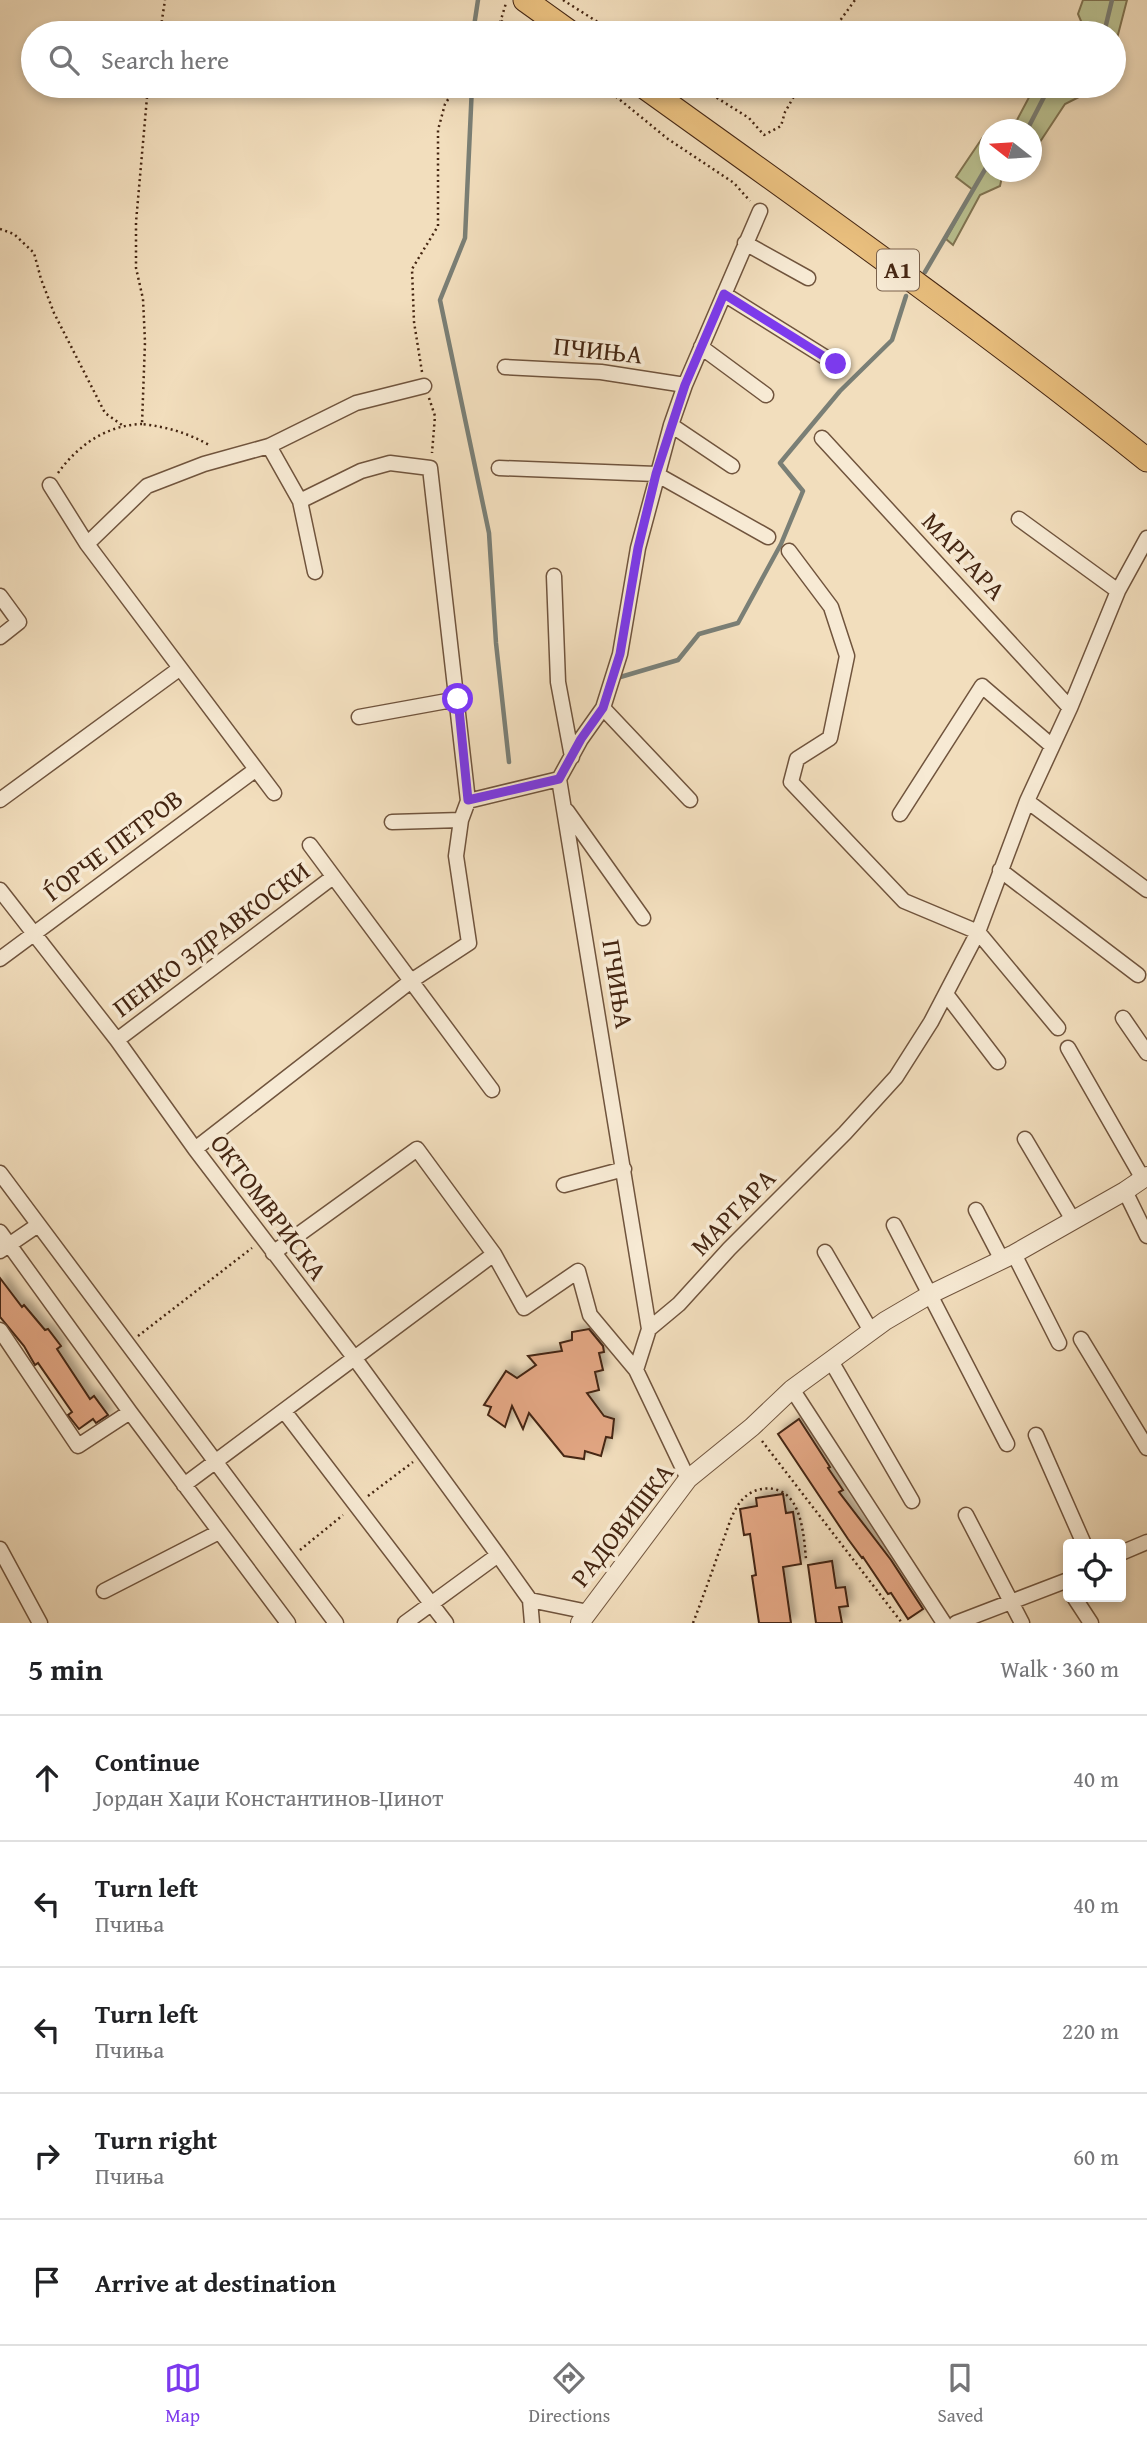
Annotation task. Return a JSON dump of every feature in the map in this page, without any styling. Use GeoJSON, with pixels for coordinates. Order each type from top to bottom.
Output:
{"type":"FeatureCollection","features":[{"type":"Feature","properties":{"kind":"main road"},"geometry":{"type":"LineString","coordinates":[[525,0],[554,21]]}},
{"type":"Feature","properties":{"kind":"main road","name":"A1"},"geometry":{"type":"LineString","coordinates":[[660,98],[897,269],[1147,460]]}},
{"type":"Feature","properties":{"kind":"street"},"geometry":{"type":"LineString","coordinates":[[468,800],[559,779],[603,708],[620,654],[638,548],[671,425],[685,385],[760,211]]}},
{"type":"Feature","properties":{"kind":"street"},"geometry":{"type":"LineString","coordinates":[[745,243],[808,278]]}},
{"type":"Feature","properties":{"kind":"street"},"geometry":{"type":"LineString","coordinates":[[724,294],[836,364]]}},
{"type":"Feature","properties":{"kind":"street"},"geometry":{"type":"LineString","coordinates":[[701,347],[766,395]]}},
{"type":"Feature","properties":{"kind":"street","name":"ПЧИЊА"},"geometry":{"type":"LineString","coordinates":[[505,367],[601,372],[685,385]]}},
{"type":"Feature","properties":{"kind":"street"},"geometry":{"type":"LineString","coordinates":[[87,544],[148,486],[204,464],[269,446],[356,403],[424,386]]}},
{"type":"Feature","properties":{"kind":"street"},"geometry":{"type":"LineString","coordinates":[[671,425],[732,466]]}},
{"type":"Feature","properties":{"kind":"street","name":"МАРГАРА"},"geometry":{"type":"LineString","coordinates":[[822,438],[1070,708]]}},
{"type":"Feature","properties":{"kind":"street"},"geometry":{"type":"LineString","coordinates":[[269,446],[300,501],[315,572]]}},
{"type":"Feature","properties":{"kind":"street"},"geometry":{"type":"LineString","coordinates":[[195,1149],[411,981],[469,943],[456,856],[461,820],[468,800],[430,468],[390,463],[360,471],[300,501]]}},
{"type":"Feature","properties":{"kind":"street"},"geometry":{"type":"LineString","coordinates":[[499,468],[656,474],[768,537]]}},
{"type":"Feature","properties":{"kind":"street"},"geometry":{"type":"LineString","coordinates":[[50,485],[87,544],[274,793]]}},
{"type":"Feature","properties":{"kind":"street"},"geometry":{"type":"LineString","coordinates":[[1019,519],[1118,591]]}},
{"type":"Feature","properties":{"kind":"street","name":"МАРГАРА"},"geometry":{"type":"LineString","coordinates":[[649,1329],[679,1304],[729,1249],[845,1133],[896,1076],[931,1022],[978,932],[1027,801],[1070,708],[1118,591],[1147,538]]}},
{"type":"Feature","properties":{"kind":"street"},"geometry":{"type":"LineString","coordinates":[[789,551],[831,607],[847,656],[830,738],[797,759],[791,782],[904,901],[978,932],[1058,1028]]}},
{"type":"Feature","properties":{"kind":"street"},"geometry":{"type":"LineString","coordinates":[[554,576],[558,682],[572,757]]}},
{"type":"Feature","properties":{"kind":"street"},"geometry":{"type":"LineString","coordinates":[[0,596],[19,622],[0,637]]}},
{"type":"Feature","properties":{"kind":"street"},"geometry":{"type":"LineString","coordinates":[[0,800],[179,669]]}},
{"type":"Feature","properties":{"kind":"street"},"geometry":{"type":"LineString","coordinates":[[900,814],[982,686],[1052,746]]}},
{"type":"Feature","properties":{"kind":"street"},"geometry":{"type":"LineString","coordinates":[[359,717],[458,699]]}},
{"type":"Feature","properties":{"kind":"street"},"geometry":{"type":"LineString","coordinates":[[603,708],[690,800]]}},
{"type":"Feature","properties":{"kind":"street","name":"ЃОРЧЕ ПЕТРОВ"},"geometry":{"type":"LineString","coordinates":[[0,958],[255,770]]}},
{"type":"Feature","properties":{"kind":"street","name":"ПЧИЊА"},"geometry":{"type":"LineString","coordinates":[[559,779],[649,1329]]}},
{"type":"Feature","properties":{"kind":"street"},"geometry":{"type":"LineString","coordinates":[[1027,801],[1147,890]]}},
{"type":"Feature","properties":{"kind":"street","name":"ПЧИЊА"},"geometry":{"type":"LineString","coordinates":[[564,807],[643,918]]}},
{"type":"Feature","properties":{"kind":"street"},"geometry":{"type":"LineString","coordinates":[[392,822],[461,820]]}},
{"type":"Feature","properties":{"kind":"street","name":"ПЕНКО ЗДРАВКОСКИ"},"geometry":{"type":"LineString","coordinates":[[310,845],[492,1090]]}},
{"type":"Feature","properties":{"kind":"street"},"geometry":{"type":"LineString","coordinates":[[1000,870],[1138,975]]}},
{"type":"Feature","properties":{"kind":"street","name":"ПЕНКО ЗДРАВКОСКИ"},"geometry":{"type":"LineString","coordinates":[[117,1040],[334,877]]}},
{"type":"Feature","properties":{"kind":"street","name":"ОКТОМВРИСКА"},"geometry":{"type":"LineString","coordinates":[[0,890],[117,1040],[263,1240],[354,1356],[530,1600]]}},
{"type":"Feature","properties":{"kind":"street"},"geometry":{"type":"LineString","coordinates":[[946,994],[998,1062]]}},
{"type":"Feature","properties":{"kind":"street"},"geometry":{"type":"LineString","coordinates":[[1123,1018],[1147,1053]]}},
{"type":"Feature","properties":{"kind":"street","name":"РАДОВИШКА"},"geometry":{"type":"LineString","coordinates":[[530,1600],[584,1617],[688,1479],[752,1427],[792,1390],[871,1331],[931,1294],[1008,1257],[1145,1177],[1068,1048]]}},
{"type":"Feature","properties":{"kind":"street"},"geometry":{"type":"LineString","coordinates":[[1025,1139],[1073,1220]]}},
{"type":"Feature","properties":{"kind":"street"},"geometry":{"type":"LineString","coordinates":[[273,1252],[417,1149],[494,1254],[524,1308],[578,1271],[590,1315],[636,1370],[688,1479]]}},
{"type":"Feature","properties":{"kind":"street"},"geometry":{"type":"LineString","coordinates":[[564,1185],[624,1169]]}},
{"type":"Feature","properties":{"kind":"street"},"geometry":{"type":"LineString","coordinates":[[0,1173],[336,1623]]}},
{"type":"Feature","properties":{"kind":"street"},"geometry":{"type":"LineString","coordinates":[[1125,1191],[1147,1236]]}},
{"type":"Feature","properties":{"kind":"street"},"geometry":{"type":"LineString","coordinates":[[976,1210],[1008,1257],[1059,1343]]}},
{"type":"Feature","properties":{"kind":"street"},"geometry":{"type":"LineString","coordinates":[[38,1225],[3,1243],[288,1623]]}},
{"type":"Feature","properties":{"kind":"street"},"geometry":{"type":"LineString","coordinates":[[894,1225],[1007,1444]]}},
{"type":"Feature","properties":{"kind":"street"},"geometry":{"type":"LineString","coordinates":[[825,1252],[871,1331]]}},
{"type":"Feature","properties":{"kind":"street"},"geometry":{"type":"LineString","coordinates":[[184,1485],[494,1254]]}},
{"type":"Feature","properties":{"kind":"street"},"geometry":{"type":"LineString","coordinates":[[636,1370],[649,1329]]}},
{"type":"Feature","properties":{"kind":"street"},"geometry":{"type":"LineString","coordinates":[[0,1330],[78,1446],[130,1412]]}},
{"type":"Feature","properties":{"kind":"street"},"geometry":{"type":"LineString","coordinates":[[1081,1339],[1147,1448]]}},
{"type":"Feature","properties":{"kind":"street"},"geometry":{"type":"LineString","coordinates":[[831,1361],[912,1502]]}},
{"type":"Feature","properties":{"kind":"street"},"geometry":{"type":"LineString","coordinates":[[792,1390],[944,1623]]}},
{"type":"Feature","properties":{"kind":"street"},"geometry":{"type":"LineString","coordinates":[[284,1411],[446,1623]]}},
{"type":"Feature","properties":{"kind":"street"},"geometry":{"type":"LineString","coordinates":[[1036,1436],[1082,1539]]}},
{"type":"Feature","properties":{"kind":"street"},"geometry":{"type":"LineString","coordinates":[[966,1515],[1022,1623]]}},
{"type":"Feature","properties":{"kind":"street"},"geometry":{"type":"LineString","coordinates":[[104,1591],[219,1532]]}},
{"type":"Feature","properties":{"kind":"street"},"geometry":{"type":"LineString","coordinates":[[1126,1551],[1147,1542]]}},
{"type":"Feature","properties":{"kind":"street"},"geometry":{"type":"LineString","coordinates":[[0,1549],[40,1623]]}},
{"type":"Feature","properties":{"kind":"street"},"geometry":{"type":"LineString","coordinates":[[405,1623],[498,1555]]}},
{"type":"Feature","properties":{"kind":"street"},"geometry":{"type":"LineString","coordinates":[[956,1623],[1063,1584]]}},
{"type":"Feature","properties":{"kind":"street"},"geometry":{"type":"LineString","coordinates":[[530,1600],[532,1623]]}},
{"type":"Feature","properties":{"kind":"street"},"geometry":{"type":"LineString","coordinates":[[1077,1602],[1091,1623]]}},
{"type":"Feature","properties":{"kind":"path"},"geometry":{"type":"LineString","coordinates":[[162,21],[165,0]]}},
{"type":"Feature","properties":{"kind":"path"},"geometry":{"type":"LineString","coordinates":[[501,21],[506,0]]}},
{"type":"Feature","properties":{"kind":"path"},"geometry":{"type":"LineString","coordinates":[[563,0],[596,21]]}},
{"type":"Feature","properties":{"kind":"path"},"geometry":{"type":"LineString","coordinates":[[840,21],[855,0]]}},
{"type":"Feature","properties":{"kind":"path"},"geometry":{"type":"LineString","coordinates":[[142,424],[145,342],[142,299],[136,268],[136,222],[147,98]]}},
{"type":"Feature","properties":{"kind":"path"},"geometry":{"type":"LineString","coordinates":[[430,468],[435,416],[424,386],[414,322],[412,269],[438,226],[438,130],[449,98]]}},
{"type":"Feature","properties":{"kind":"path"},"geometry":{"type":"LineString","coordinates":[[617,98],[667,139],[734,183],[760,211]]}},
{"type":"Feature","properties":{"kind":"path"},"geometry":{"type":"LineString","coordinates":[[717,98],[749,118],[764,135],[781,126],[793,98]]}},
{"type":"Feature","properties":{"kind":"path"},"geometry":{"type":"LineString","coordinates":[[0,229],[14,234],[34,253],[54,313],[104,413],[122,425]]}},
{"type":"Feature","properties":{"kind":"path"},"geometry":{"type":"LineString","coordinates":[[50,485],[71,455],[97,436],[122,425],[142,424],[169,428],[190,434],[234,455]]}},
{"type":"Feature","properties":{"kind":"path"},"geometry":{"type":"LineString","coordinates":[[126,1344],[263,1240]]}},
{"type":"Feature","properties":{"kind":"path"},"geometry":{"type":"LineString","coordinates":[[752,1427],[902,1623]]}},
{"type":"Feature","properties":{"kind":"path"},"geometry":{"type":"LineString","coordinates":[[694,1623],[730,1523],[739,1503],[749,1493],[772,1488],[784,1492],[798,1516],[806,1559]]}},
{"type":"Feature","properties":{"kind":"green space"},"geometry":{"type":"Polygon","coordinates":[[[1083,0],[1127,0],[1122,21],[1081,21],[1078,14],[1083,0]]]}},
{"type":"Feature","properties":{"kind":"green space"},"geometry":{"type":"Polygon","coordinates":[[[1029,98],[1077,98],[1065,104],[1042,139],[1042,119],[1018,119],[1029,98]]]}},
{"type":"Feature","properties":{"kind":"green space"},"geometry":{"type":"Polygon","coordinates":[[[979,143],[979,182],[1001,182],[1000,186],[980,195],[953,245],[946,239],[973,190],[956,177],[979,143]]]}},
{"type":"Feature","properties":{"kind":"building"},"geometry":{"type":"Polygon","coordinates":[[[0,1278],[22,1307],[24,1305],[45,1330],[48,1329],[61,1346],[57,1349],[90,1399],[94,1396],[108,1415],[96,1423],[93,1419],[79,1429],[68,1415],[72,1412],[38,1363],[35,1365],[24,1346],[0,1317],[0,1278]]]}},
{"type":"Feature","properties":{"kind":"building"},"geometry":{"type":"Polygon","coordinates":[[[589,1329],[603,1346],[604,1352],[599,1353],[603,1370],[595,1372],[599,1390],[587,1393],[604,1416],[614,1419],[612,1438],[606,1437],[601,1456],[585,1451],[584,1459],[564,1456],[529,1413],[523,1429],[512,1406],[505,1427],[488,1415],[491,1407],[484,1405],[506,1371],[517,1378],[536,1365],[528,1356],[562,1351],[560,1343],[572,1340],[572,1332],[589,1329]]]}},
{"type":"Feature","properties":{"kind":"building"},"geometry":{"type":"Polygon","coordinates":[[[799,1419],[843,1490],[839,1492],[891,1560],[923,1609],[908,1619],[848,1539],[778,1434],[799,1419]]]}},
{"type":"Feature","properties":{"kind":"building"},"geometry":{"type":"Polygon","coordinates":[[[783,1494],[786,1513],[793,1512],[801,1564],[783,1567],[791,1623],[759,1623],[752,1576],[756,1575],[750,1534],[744,1535],[740,1509],[757,1506],[756,1498],[783,1494]]]}},
{"type":"Feature","properties":{"kind":"building"},"geometry":{"type":"Polygon","coordinates":[[[832,1561],[836,1588],[845,1587],[848,1606],[839,1607],[842,1623],[816,1623],[808,1565],[832,1561]]]}},
{"type":"Feature","properties":{"kind":"waterway"},"geometry":{"type":"LineString","coordinates":[[475,21],[478,0]]}},
{"type":"Feature","properties":{"kind":"waterway"},"geometry":{"type":"LineString","coordinates":[[1107,21],[1112,0]]}},
{"type":"Feature","properties":{"kind":"waterway"},"geometry":{"type":"LineString","coordinates":[[471,98],[465,238],[440,300],[489,533],[496,643],[509,762]]}},
{"type":"Feature","properties":{"kind":"waterway"},"geometry":{"type":"LineString","coordinates":[[1033,119],[1043,98]]}},
{"type":"Feature","properties":{"kind":"waterway"},"geometry":{"type":"LineString","coordinates":[[925,272],[979,180]]}},
{"type":"Feature","properties":{"kind":"waterway"},"geometry":{"type":"LineString","coordinates":[[617,678],[678,660],[699,634],[738,623],[781,544],[803,491],[780,463],[840,391],[892,340],[906,296]]}},
{"type":"Feature","properties":{"kind":"route"},"geometry":{"type":"LineString","coordinates":[[458,699],[468,800],[559,779],[581,739],[603,708],[620,654],[638,548],[656,474],[685,385],[724,294],[836,364]]}}]}
